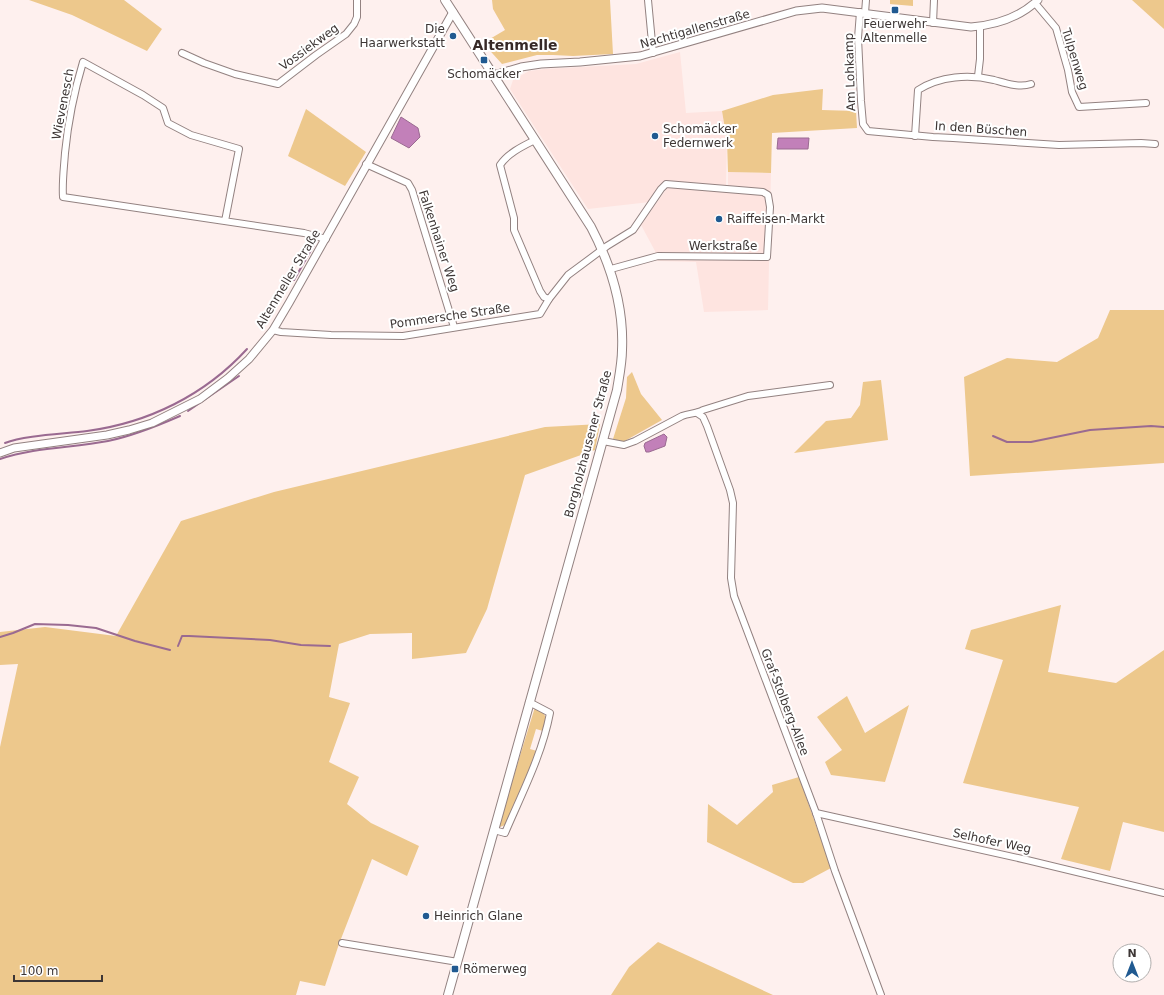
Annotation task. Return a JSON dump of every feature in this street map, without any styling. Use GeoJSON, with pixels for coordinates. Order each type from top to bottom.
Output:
{"type":"FeatureCollection","features":[{"type":"Feature","properties":{"kind":"main road","name":"Borgholzhausener Straße"},"geometry":{"type":"LineString","coordinates":[[446,0],[534,140],[591,227],[603,249],[611,269],[622,320],[622,352],[618,390],[448,995]]}},
{"type":"Feature","properties":{"kind":"street","name":"Vossiekweg"},"geometry":{"type":"LineString","coordinates":[[182,53],[235,74],[278,84],[346,34],[354,24],[357,17],[357,0]]}},
{"type":"Feature","properties":{"kind":"street"},"geometry":{"type":"LineString","coordinates":[[648,0],[653,53]]}},
{"type":"Feature","properties":{"kind":"street","name":"Am Lohkamp"},"geometry":{"type":"LineString","coordinates":[[866,0],[862,12],[859,51],[863,124],[868,130],[915,136]]}},
{"type":"Feature","properties":{"kind":"street"},"geometry":{"type":"LineString","coordinates":[[933,23],[934,0]]}},
{"type":"Feature","properties":{"kind":"street","name":"Nachtigallenstraße"},"geometry":{"type":"LineString","coordinates":[[494,75],[521,67],[541,64],[618,59],[640,56],[796,11],[822,8],[862,12],[933,23],[980,26],[1006,21],[1025,12],[1037,2]]}},
{"type":"Feature","properties":{"kind":"street","name":"Tulpenweg"},"geometry":{"type":"LineString","coordinates":[[1037,2],[1056,28],[1068,70],[1072,92],[1079,107],[1146,103]]}},
{"type":"Feature","properties":{"kind":"street","name":"Altenmeller Straße"},"geometry":{"type":"LineString","coordinates":[[0,453],[14,448],[107,435],[152,423],[200,399],[228,378],[249,359],[273,330],[326,239],[366,164],[453,12]]}},
{"type":"Feature","properties":{"kind":"street"},"geometry":{"type":"LineString","coordinates":[[978,76],[980,59],[980,26]]}},
{"type":"Feature","properties":{"kind":"street","name":"Wievenesch"},"geometry":{"type":"LineString","coordinates":[[225,221],[239,149],[191,135],[168,124],[163,108],[143,95],[83,62],[68,123],[62,184],[63,197],[312,234],[326,239]]}},
{"type":"Feature","properties":{"kind":"street"},"geometry":{"type":"LineString","coordinates":[[915,136],[918,90],[927,84],[944,79],[966,76],[978,76],[1014,85],[1027,86],[1031,84]]}},
{"type":"Feature","properties":{"kind":"street","name":"In den Büschen"},"geometry":{"type":"LineString","coordinates":[[915,136],[1059,145],[1141,142],[1155,144]]}},
{"type":"Feature","properties":{"kind":"street"},"geometry":{"type":"LineString","coordinates":[[534,140],[513,152],[500,165],[514,218],[514,230],[540,291],[544,297],[549,299]]}},
{"type":"Feature","properties":{"kind":"street","name":"Falkenhainer Weg"},"geometry":{"type":"LineString","coordinates":[[366,164],[408,183],[412,190],[454,327]]}},
{"type":"Feature","properties":{"kind":"street","name":"Pommersche Straße"},"geometry":{"type":"LineString","coordinates":[[273,330],[281,332],[331,335],[403,336],[540,314],[549,299],[568,275],[603,249],[633,230],[666,184]]}},
{"type":"Feature","properties":{"kind":"street","name":"Werkstraße"},"geometry":{"type":"LineString","coordinates":[[611,269],[658,256],[767,257],[770,207],[768,195],[763,192],[666,184]]}},
{"type":"Feature","properties":{"kind":"street"},"geometry":{"type":"LineString","coordinates":[[603,441],[624,445],[635,441],[682,416],[697,414],[703,410],[748,396],[830,385]]}},
{"type":"Feature","properties":{"kind":"street","name":"Graf-Stolberg-Allee"},"geometry":{"type":"LineString","coordinates":[[697,414],[703,417],[707,426],[730,490],[733,503],[731,578],[734,596],[816,814],[880,995]]}},
{"type":"Feature","properties":{"kind":"street"},"geometry":{"type":"LineString","coordinates":[[494,830],[505,833],[538,757],[548,725],[550,713],[530,702]]}},
{"type":"Feature","properties":{"kind":"street","name":"Selhofer Weg"},"geometry":{"type":"LineString","coordinates":[[816,814],[1027,860],[1164,893]]}},
{"type":"Feature","properties":{"kind":"street"},"geometry":{"type":"LineString","coordinates":[[342,944],[458,962]]}},
{"type":"Feature","properties":{"kind":"shaded area"},"geometry":{"type":"Polygon","coordinates":[[[29,0],[124,0],[162,29],[147,51],[72,15],[29,0]]]}},
{"type":"Feature","properties":{"kind":"shaded area"},"geometry":{"type":"Polygon","coordinates":[[[492,0],[610,0],[613,54],[573,56],[537,55],[502,64],[483,43],[505,30],[493,9],[492,0]]]}},
{"type":"Feature","properties":{"kind":"shaded area"},"geometry":{"type":"Polygon","coordinates":[[[890,0],[913,0],[913,6],[890,4],[890,0]]]}},
{"type":"Feature","properties":{"kind":"shaded area"},"geometry":{"type":"Polygon","coordinates":[[[1132,0],[1164,0],[1164,29],[1132,0]]]}},
{"type":"Feature","properties":{"kind":"shaded area","name":"Schomäcker Federnwerk"},"geometry":{"type":"Polygon","coordinates":[[[680,52],[686,113],[722,111],[727,141],[726,185],[690,184],[728,186],[728,172],[771,173],[768,310],[704,312],[696,262],[657,261],[655,251],[641,225],[670,184],[650,202],[588,209],[510,89],[513,80],[529,71],[636,64],[680,52]]]}},
{"type":"Feature","properties":{"kind":"shaded area"},"geometry":{"type":"Polygon","coordinates":[[[823,89],[822,110],[856,111],[857,128],[772,133],[771,173],[728,172],[727,141],[722,111],[773,95],[823,89]]]}},
{"type":"Feature","properties":{"kind":"shaded area"},"geometry":{"type":"Polygon","coordinates":[[[306,109],[366,152],[345,186],[288,156],[306,109]]]}},
{"type":"Feature","properties":{"kind":"shaded area"},"geometry":{"type":"Polygon","coordinates":[[[401,117],[418,128],[420,137],[409,148],[391,138],[401,117]]]}},
{"type":"Feature","properties":{"kind":"shaded area"},"geometry":{"type":"Polygon","coordinates":[[[778,138],[809,138],[808,149],[777,149],[778,138]]]}},
{"type":"Feature","properties":{"kind":"shaded area"},"geometry":{"type":"Polygon","coordinates":[[[1110,310],[1164,310],[1164,463],[970,476],[964,377],[1007,358],[1057,362],[1098,338],[1110,310]]]}},
{"type":"Feature","properties":{"kind":"shaded area"},"geometry":{"type":"Polygon","coordinates":[[[632,372],[641,394],[662,420],[623,442],[613,439],[626,398],[627,377],[632,372]]]}},
{"type":"Feature","properties":{"kind":"shaded area"},"geometry":{"type":"Polygon","coordinates":[[[881,380],[888,440],[794,453],[826,421],[851,418],[860,405],[863,382],[881,380]]]}},
{"type":"Feature","properties":{"kind":"shaded area"},"geometry":{"type":"Polygon","coordinates":[[[600,424],[595,450],[525,475],[487,609],[466,653],[412,659],[412,633],[370,634],[339,644],[329,697],[350,703],[329,762],[359,777],[347,804],[371,823],[419,846],[407,876],[372,859],[339,944],[325,986],[300,981],[296,995],[0,995],[0,747],[18,664],[0,665],[0,632],[45,627],[116,636],[181,521],[274,492],[545,427],[600,424]]]}},
{"type":"Feature","properties":{"kind":"shaded area"},"geometry":{"type":"Polygon","coordinates":[[[664,434],[667,437],[665,446],[646,452],[644,446],[645,443],[664,434]]]}},
{"type":"Feature","properties":{"kind":"shaded area"},"geometry":{"type":"Polygon","coordinates":[[[1061,605],[1048,672],[1116,683],[1164,650],[1164,832],[1123,822],[1110,871],[1061,859],[1079,807],[963,783],[1003,660],[965,649],[971,630],[1061,605]]]}},
{"type":"Feature","properties":{"kind":"shaded area"},"geometry":{"type":"Polygon","coordinates":[[[847,696],[865,733],[909,705],[885,782],[831,775],[825,762],[842,750],[817,717],[847,696]]]}},
{"type":"Feature","properties":{"kind":"shaded area"},"geometry":{"type":"Polygon","coordinates":[[[535,707],[542,710],[546,718],[543,731],[536,729],[530,749],[537,751],[505,825],[500,827],[499,824],[535,707]]]}},
{"type":"Feature","properties":{"kind":"shaded area"},"geometry":{"type":"Polygon","coordinates":[[[799,777],[831,868],[803,883],[793,883],[707,842],[708,804],[737,825],[773,792],[772,785],[799,777]]]}},
{"type":"Feature","properties":{"kind":"shaded area"},"geometry":{"type":"Polygon","coordinates":[[[658,942],[773,995],[611,995],[629,967],[658,942]]]}},
{"type":"Feature","properties":{"kind":"waterway"},"geometry":{"type":"LineString","coordinates":[[294,280],[314,245]]}},
{"type":"Feature","properties":{"kind":"waterway"},"geometry":{"type":"LineString","coordinates":[[5,443],[34,436],[87,431],[110,427],[153,414],[194,393],[213,380],[247,349]]}},
{"type":"Feature","properties":{"kind":"waterway"},"geometry":{"type":"LineString","coordinates":[[188,411],[239,376]]}},
{"type":"Feature","properties":{"kind":"waterway"},"geometry":{"type":"LineString","coordinates":[[0,459],[27,452],[117,439],[180,416]]}},
{"type":"Feature","properties":{"kind":"waterway"},"geometry":{"type":"LineString","coordinates":[[993,436],[1007,442],[1031,442],[1090,430],[1151,426],[1164,427]]}},
{"type":"Feature","properties":{"kind":"waterway"},"geometry":{"type":"LineString","coordinates":[[0,637],[35,624],[68,625],[96,628],[135,641],[170,650]]}},
{"type":"Feature","properties":{"kind":"waterway"},"geometry":{"type":"LineString","coordinates":[[178,646],[182,636],[270,640],[301,645],[330,646]]}},
{"type":"Feature","properties":{"kind":"place","name":"Feuerwehr Altenmelle"},"geometry":{"type":"Point","coordinates":[895,10]}},
{"type":"Feature","properties":{"kind":"place","name":"Die Haarwerkstatt"},"geometry":{"type":"Point","coordinates":[453,36]}},
{"type":"Feature","properties":{"kind":"place","name":"Schomäcker"},"geometry":{"type":"Point","coordinates":[484,60]}},
{"type":"Feature","properties":{"kind":"place","name":"Schomäcker Federnwerk"},"geometry":{"type":"Point","coordinates":[655,136]}},
{"type":"Feature","properties":{"kind":"place","name":"Raiffeisen-Markt"},"geometry":{"type":"Point","coordinates":[719,219]}},
{"type":"Feature","properties":{"kind":"place","name":"Heinrich Glane"},"geometry":{"type":"Point","coordinates":[426,916]}},
{"type":"Feature","properties":{"kind":"place","name":"Römerweg"},"geometry":{"type":"Point","coordinates":[455,969]}},
{"type":"Feature","properties":{"kind":"district","name":"Altenmelle"},"geometry":{"type":"Point","coordinates":[515,45]}}]}
